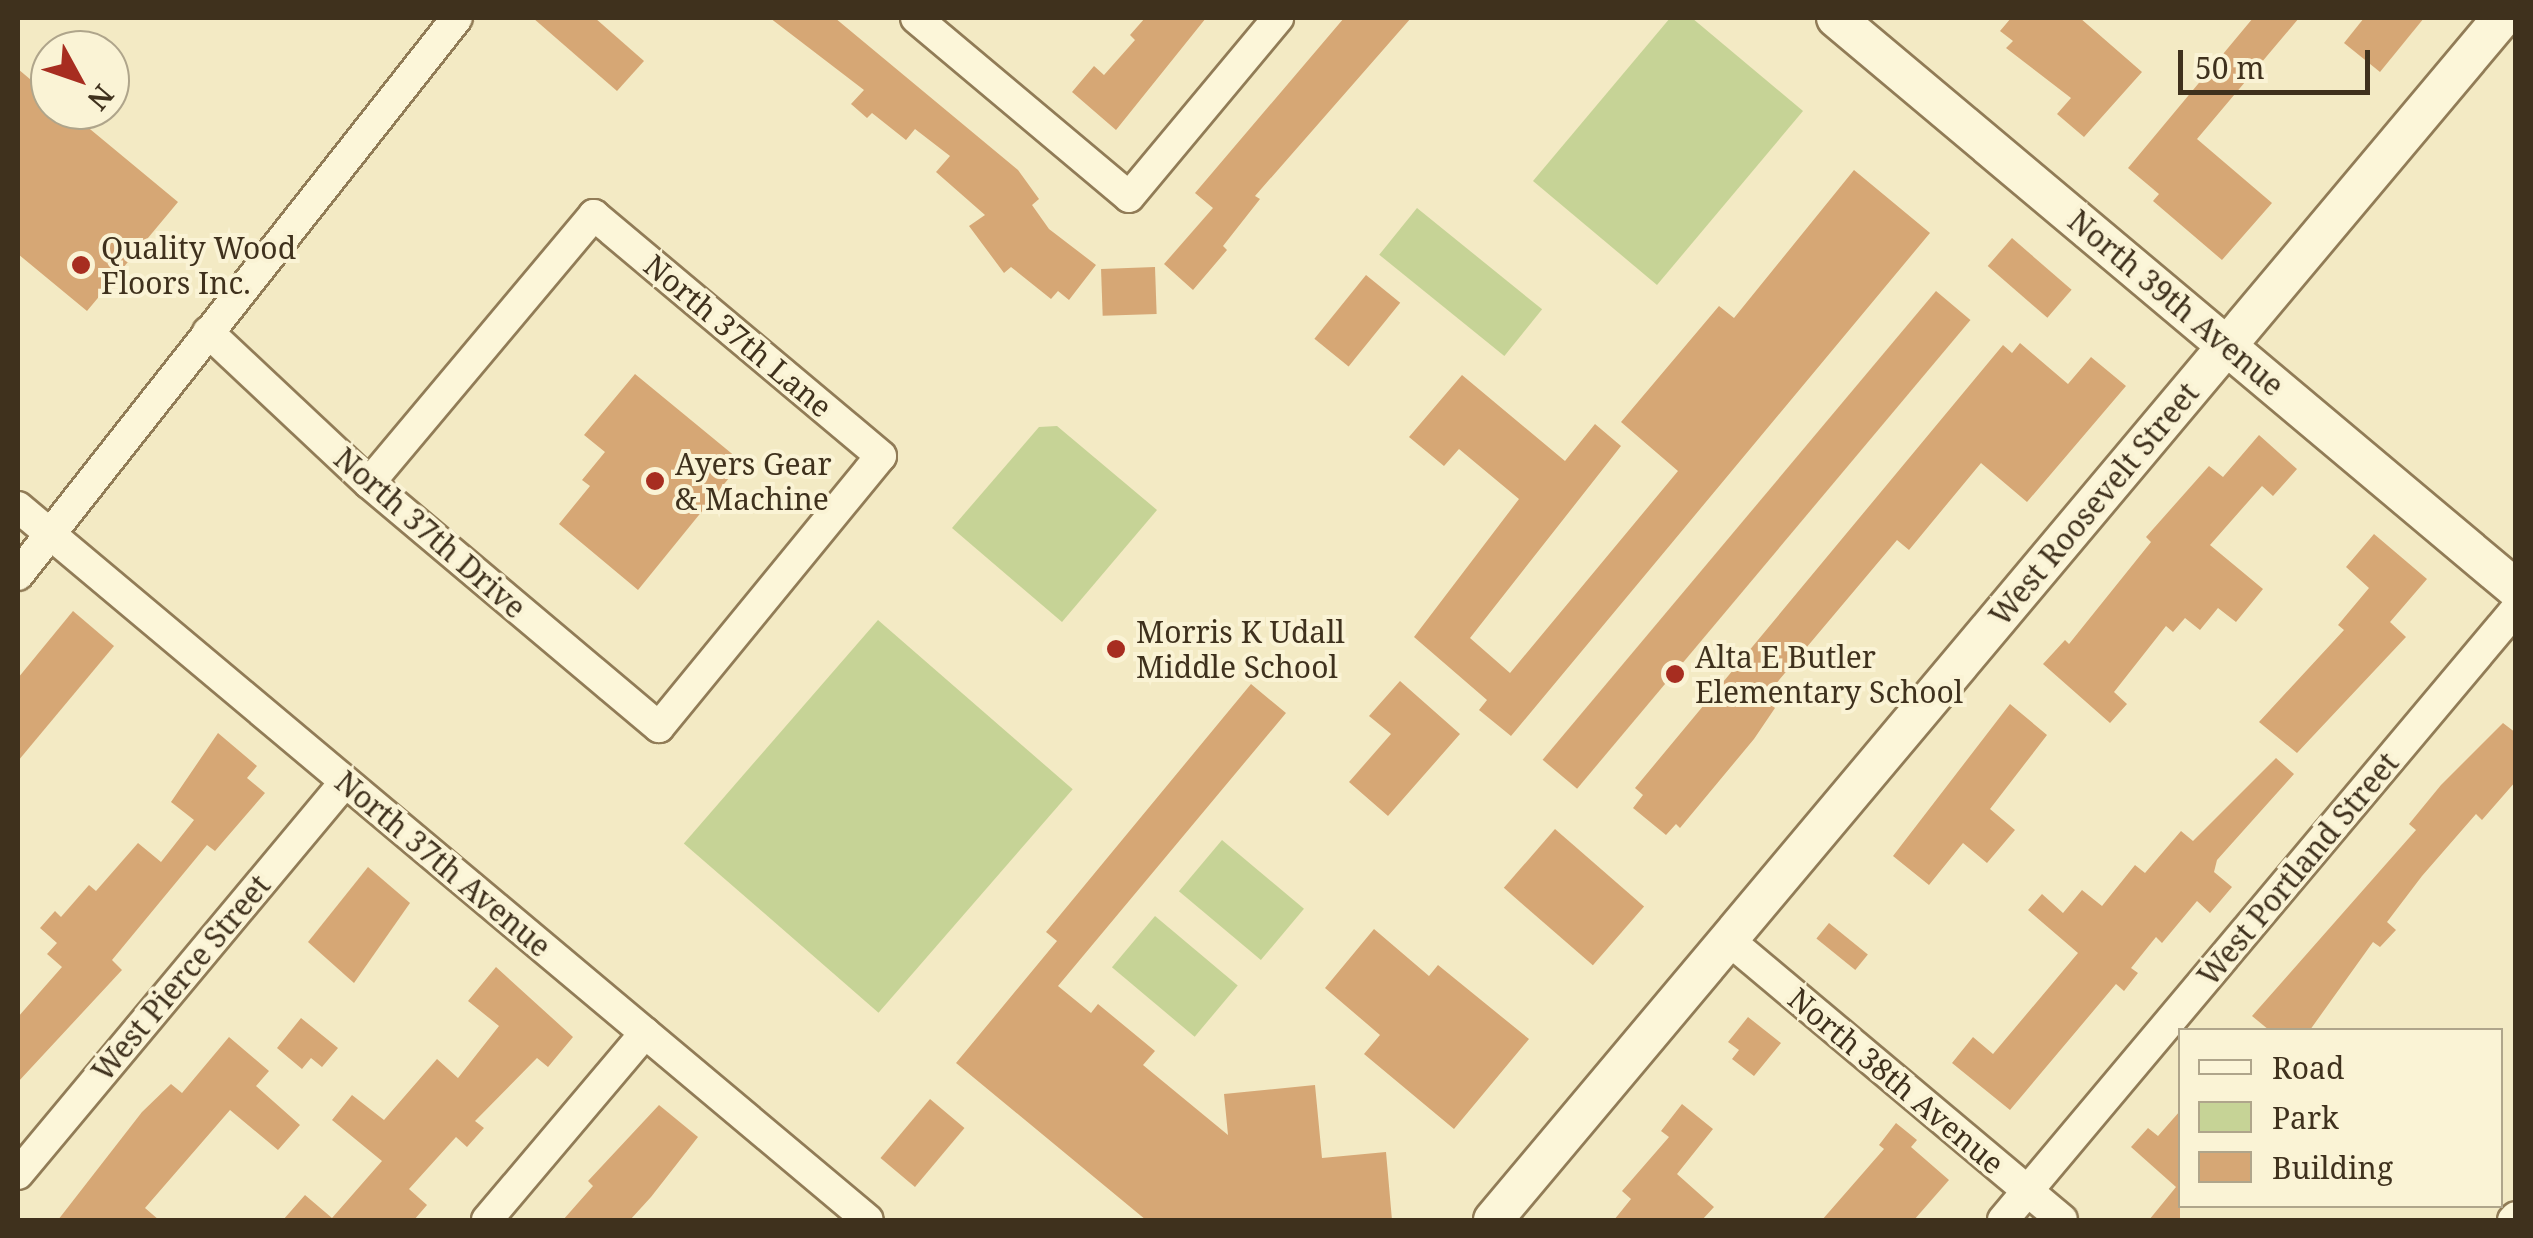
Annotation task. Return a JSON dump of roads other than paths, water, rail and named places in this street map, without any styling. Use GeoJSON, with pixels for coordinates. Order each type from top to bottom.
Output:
{"type":"FeatureCollection","features":[{"type":"Feature","properties":{"kind":"street"},"geometry":{"type":"LineString","coordinates":[[18,575],[457,18]]}},
{"type":"Feature","properties":{"kind":"street"},"geometry":{"type":"LineString","coordinates":[[916,18],[1129,197],[1278,18]]}},
{"type":"Feature","properties":{"kind":"street","name":"North 39th Avenue"},"geometry":{"type":"LineString","coordinates":[[1836,18],[2516,589]]}},
{"type":"Feature","properties":{"kind":"street","name":"West Roosevelt Street"},"geometry":{"type":"LineString","coordinates":[[1494,1220],[2502,18]]}},
{"type":"Feature","properties":{"kind":"street","name":"North 37th Lane"},"geometry":{"type":"LineString","coordinates":[[369,483],[594,215],[881,456],[659,726]]}},
{"type":"Feature","properties":{"kind":"street","name":"North 37th Drive"},"geometry":{"type":"LineString","coordinates":[[208,332],[369,483],[659,726]]}},
{"type":"Feature","properties":{"kind":"street","name":"North 37th Avenue"},"geometry":{"type":"LineString","coordinates":[[18,507],[868,1220]]}},
{"type":"Feature","properties":{"kind":"street","name":"West Portland Street"},"geometry":{"type":"LineString","coordinates":[[2002,1220],[2516,608]]}},
{"type":"Feature","properties":{"kind":"street","name":"West Pierce Street"},"geometry":{"type":"LineString","coordinates":[[18,1174],[346,782]]}},
{"type":"Feature","properties":{"kind":"street","name":"North 38th Avenue"},"geometry":{"type":"LineString","coordinates":[[1730,942],[2062,1220]]}},
{"type":"Feature","properties":{"kind":"street"},"geometry":{"type":"LineString","coordinates":[[487,1220],[645,1033]]}},
{"type":"Feature","properties":{"kind":"place","name":"Quality Wood Floors Inc."},"geometry":{"type":"Point","coordinates":[81,265]}},
{"type":"Feature","properties":{"kind":"place","name":"Ayers Gear & Machine"},"geometry":{"type":"Point","coordinates":[655,481]}},
{"type":"Feature","properties":{"kind":"place","name":"Morris K Udall Middle School"},"geometry":{"type":"Point","coordinates":[1116,649]}},
{"type":"Feature","properties":{"kind":"place","name":"Alta E Butler Elementary School"},"geometry":{"type":"Point","coordinates":[1675,674]}}]}
